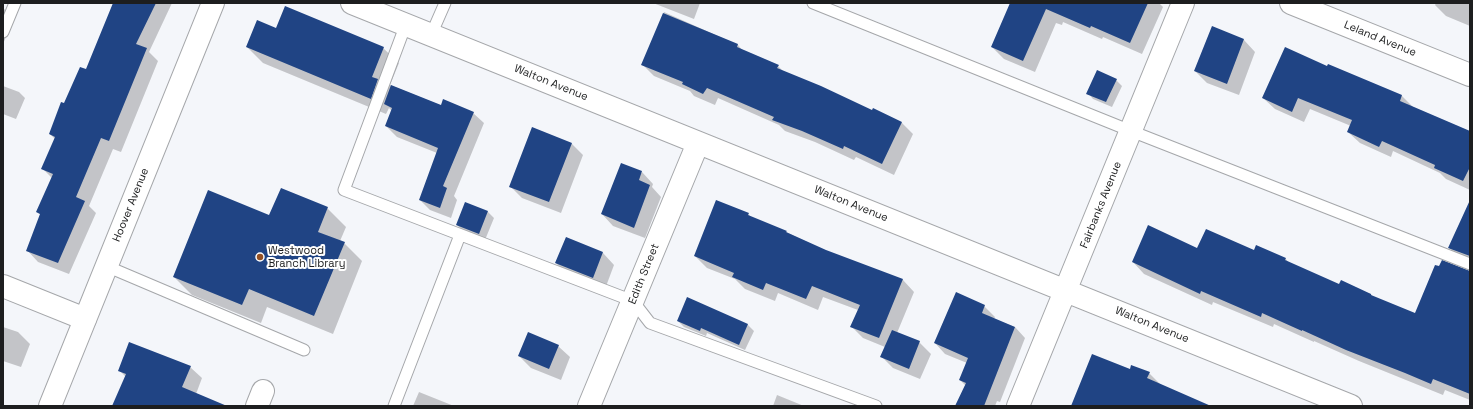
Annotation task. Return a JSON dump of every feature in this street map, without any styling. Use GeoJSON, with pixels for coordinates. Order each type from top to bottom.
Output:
{"type":"FeatureCollection","features":[{"type":"Feature","properties":{"kind":"street","name":"Hoover Avenue"},"geometry":{"type":"LineString","coordinates":[[50,406],[213,3]]}},
{"type":"Feature","properties":{"kind":"street","name":"Walton Avenue"},"geometry":{"type":"LineString","coordinates":[[352,3],[1351,406]]}},
{"type":"Feature","properties":{"kind":"street","name":"Fairbanks Avenue"},"geometry":{"type":"LineString","coordinates":[[1018,406],[1183,3]]}},
{"type":"Feature","properties":{"kind":"street","name":"Leland Avenue"},"geometry":{"type":"LineString","coordinates":[[1291,3],[1470,75]]}},
{"type":"Feature","properties":{"kind":"street","name":"Edith Street"},"geometry":{"type":"LineString","coordinates":[[589,406],[698,142]]}},
{"type":"Feature","properties":{"kind":"street"},"geometry":{"type":"LineString","coordinates":[[3,286],[85,320]]}},
{"type":"Feature","properties":{"kind":"lane"},"geometry":{"type":"LineString","coordinates":[[3,32],[15,3]]}},
{"type":"Feature","properties":{"kind":"lane"},"geometry":{"type":"LineString","coordinates":[[431,35],[445,3]]}},
{"type":"Feature","properties":{"kind":"lane"},"geometry":{"type":"LineString","coordinates":[[813,3],[1131,131],[1470,264]]}},
{"type":"Feature","properties":{"kind":"lane"},"geometry":{"type":"LineString","coordinates":[[406,24],[344,190],[633,301],[650,323],[876,406]]}},
{"type":"Feature","properties":{"kind":"lane"},"geometry":{"type":"LineString","coordinates":[[394,406],[460,235]]}},
{"type":"Feature","properties":{"kind":"lane"},"geometry":{"type":"LineString","coordinates":[[106,266],[304,350]]}},
{"type":"Feature","properties":{"kind":"building"},"geometry":{"type":"Polygon","coordinates":[[[113,3],[156,3],[136,44],[147,48],[109,141],[101,138],[76,197],[85,201],[58,263],[26,251],[40,214],[36,212],[53,174],[41,169],[55,137],[49,134],[61,102],[64,103],[80,67],[86,69],[113,3]]]}},
{"type":"Feature","properties":{"kind":"building"},"geometry":{"type":"Polygon","coordinates":[[[1010,3],[1148,3],[1130,43],[1046,9],[1023,61],[991,47],[1010,3]]]}},
{"type":"Feature","properties":{"kind":"building"},"geometry":{"type":"Polygon","coordinates":[[[285,6],[384,47],[372,77],[378,79],[371,99],[246,47],[257,20],[276,28],[285,6]]]}},
{"type":"Feature","properties":{"kind":"building"},"geometry":{"type":"Polygon","coordinates":[[[663,13],[738,44],[737,47],[779,65],[777,68],[821,86],[872,110],[873,108],[902,122],[882,164],[844,146],[843,149],[772,120],[774,117],[707,88],[703,94],[682,84],[683,82],[641,65],[663,13]]]}},
{"type":"Feature","properties":{"kind":"building"},"geometry":{"type":"Polygon","coordinates":[[[1212,26],[1244,39],[1227,84],[1194,71],[1212,26]]]}},
{"type":"Feature","properties":{"kind":"building"},"geometry":{"type":"Polygon","coordinates":[[[1285,47],[1327,66],[1328,64],[1402,95],[1400,101],[1470,131],[1470,167],[1463,181],[1434,168],[1435,165],[1382,141],[1379,147],[1347,132],[1352,120],[1298,98],[1292,112],[1262,98],[1285,47]]]}},
{"type":"Feature","properties":{"kind":"building"},"geometry":{"type":"Polygon","coordinates":[[[1097,70],[1117,79],[1106,102],[1086,94],[1097,70]]]}},
{"type":"Feature","properties":{"kind":"building"},"geometry":{"type":"Polygon","coordinates":[[[391,85],[441,105],[443,99],[474,112],[443,186],[447,188],[440,208],[419,200],[438,148],[385,126],[392,108],[384,104],[391,85]]]}},
{"type":"Feature","properties":{"kind":"building"},"geometry":{"type":"Polygon","coordinates":[[[532,127],[572,143],[549,202],[509,187],[532,127]]]}},
{"type":"Feature","properties":{"kind":"building"},"geometry":{"type":"Polygon","coordinates":[[[621,163],[642,171],[639,180],[650,185],[634,228],[601,214],[621,163]]]}},
{"type":"Feature","properties":{"kind":"building","name":"Westwood Branch Library"},"geometry":{"type":"Polygon","coordinates":[[[281,188],[328,207],[318,232],[345,242],[314,316],[249,289],[242,305],[173,277],[208,190],[269,215],[281,188]]]}},
{"type":"Feature","properties":{"kind":"building"},"geometry":{"type":"Polygon","coordinates":[[[716,200],[749,213],[748,215],[787,231],[786,232],[826,250],[903,279],[879,338],[850,327],[860,305],[812,286],[806,299],[766,283],[763,290],[732,277],[734,273],[694,256],[716,200]]]}},
{"type":"Feature","properties":{"kind":"building"},"geometry":{"type":"Polygon","coordinates":[[[1470,200],[1470,256],[1448,248],[1470,200]]]}},
{"type":"Feature","properties":{"kind":"building"},"geometry":{"type":"Polygon","coordinates":[[[465,202],[488,211],[479,234],[456,225],[465,202]]]}},
{"type":"Feature","properties":{"kind":"building"},"geometry":{"type":"Polygon","coordinates":[[[1148,225],[1197,248],[1206,229],[1254,250],[1256,245],[1286,258],[1285,260],[1339,284],[1341,280],[1371,295],[1415,313],[1435,265],[1439,266],[1442,260],[1470,271],[1470,394],[1433,379],[1431,384],[1346,350],[1262,313],[1261,317],[1201,291],[1200,294],[1132,262],[1148,225]]]}},
{"type":"Feature","properties":{"kind":"building"},"geometry":{"type":"Polygon","coordinates":[[[566,237],[603,252],[593,278],[555,263],[566,237]]]}},
{"type":"Feature","properties":{"kind":"building"},"geometry":{"type":"Polygon","coordinates":[[[956,292],[985,305],[982,313],[1015,327],[984,406],[955,406],[966,383],[959,380],[968,358],[934,343],[956,292]]]}},
{"type":"Feature","properties":{"kind":"building"},"geometry":{"type":"Polygon","coordinates":[[[687,297],[748,324],[739,345],[701,328],[700,331],[677,321],[687,297]]]}},
{"type":"Feature","properties":{"kind":"building"},"geometry":{"type":"Polygon","coordinates":[[[892,330],[920,341],[909,369],[880,357],[892,330]]]}},
{"type":"Feature","properties":{"kind":"building"},"geometry":{"type":"Polygon","coordinates":[[[528,332],[559,345],[549,369],[518,356],[528,332]]]}},
{"type":"Feature","properties":{"kind":"building"},"geometry":{"type":"Polygon","coordinates":[[[129,342],[191,366],[182,387],[227,406],[112,406],[126,374],[118,371],[129,342]]]}},
{"type":"Feature","properties":{"kind":"building"},"geometry":{"type":"Polygon","coordinates":[[[1092,354],[1130,369],[1131,365],[1150,372],[1147,378],[1211,406],[1071,406],[1092,354]]]}},
{"type":"Feature","properties":{"kind":"place","name":"Westwood Branch Library"},"geometry":{"type":"Point","coordinates":[260,257]}}]}
